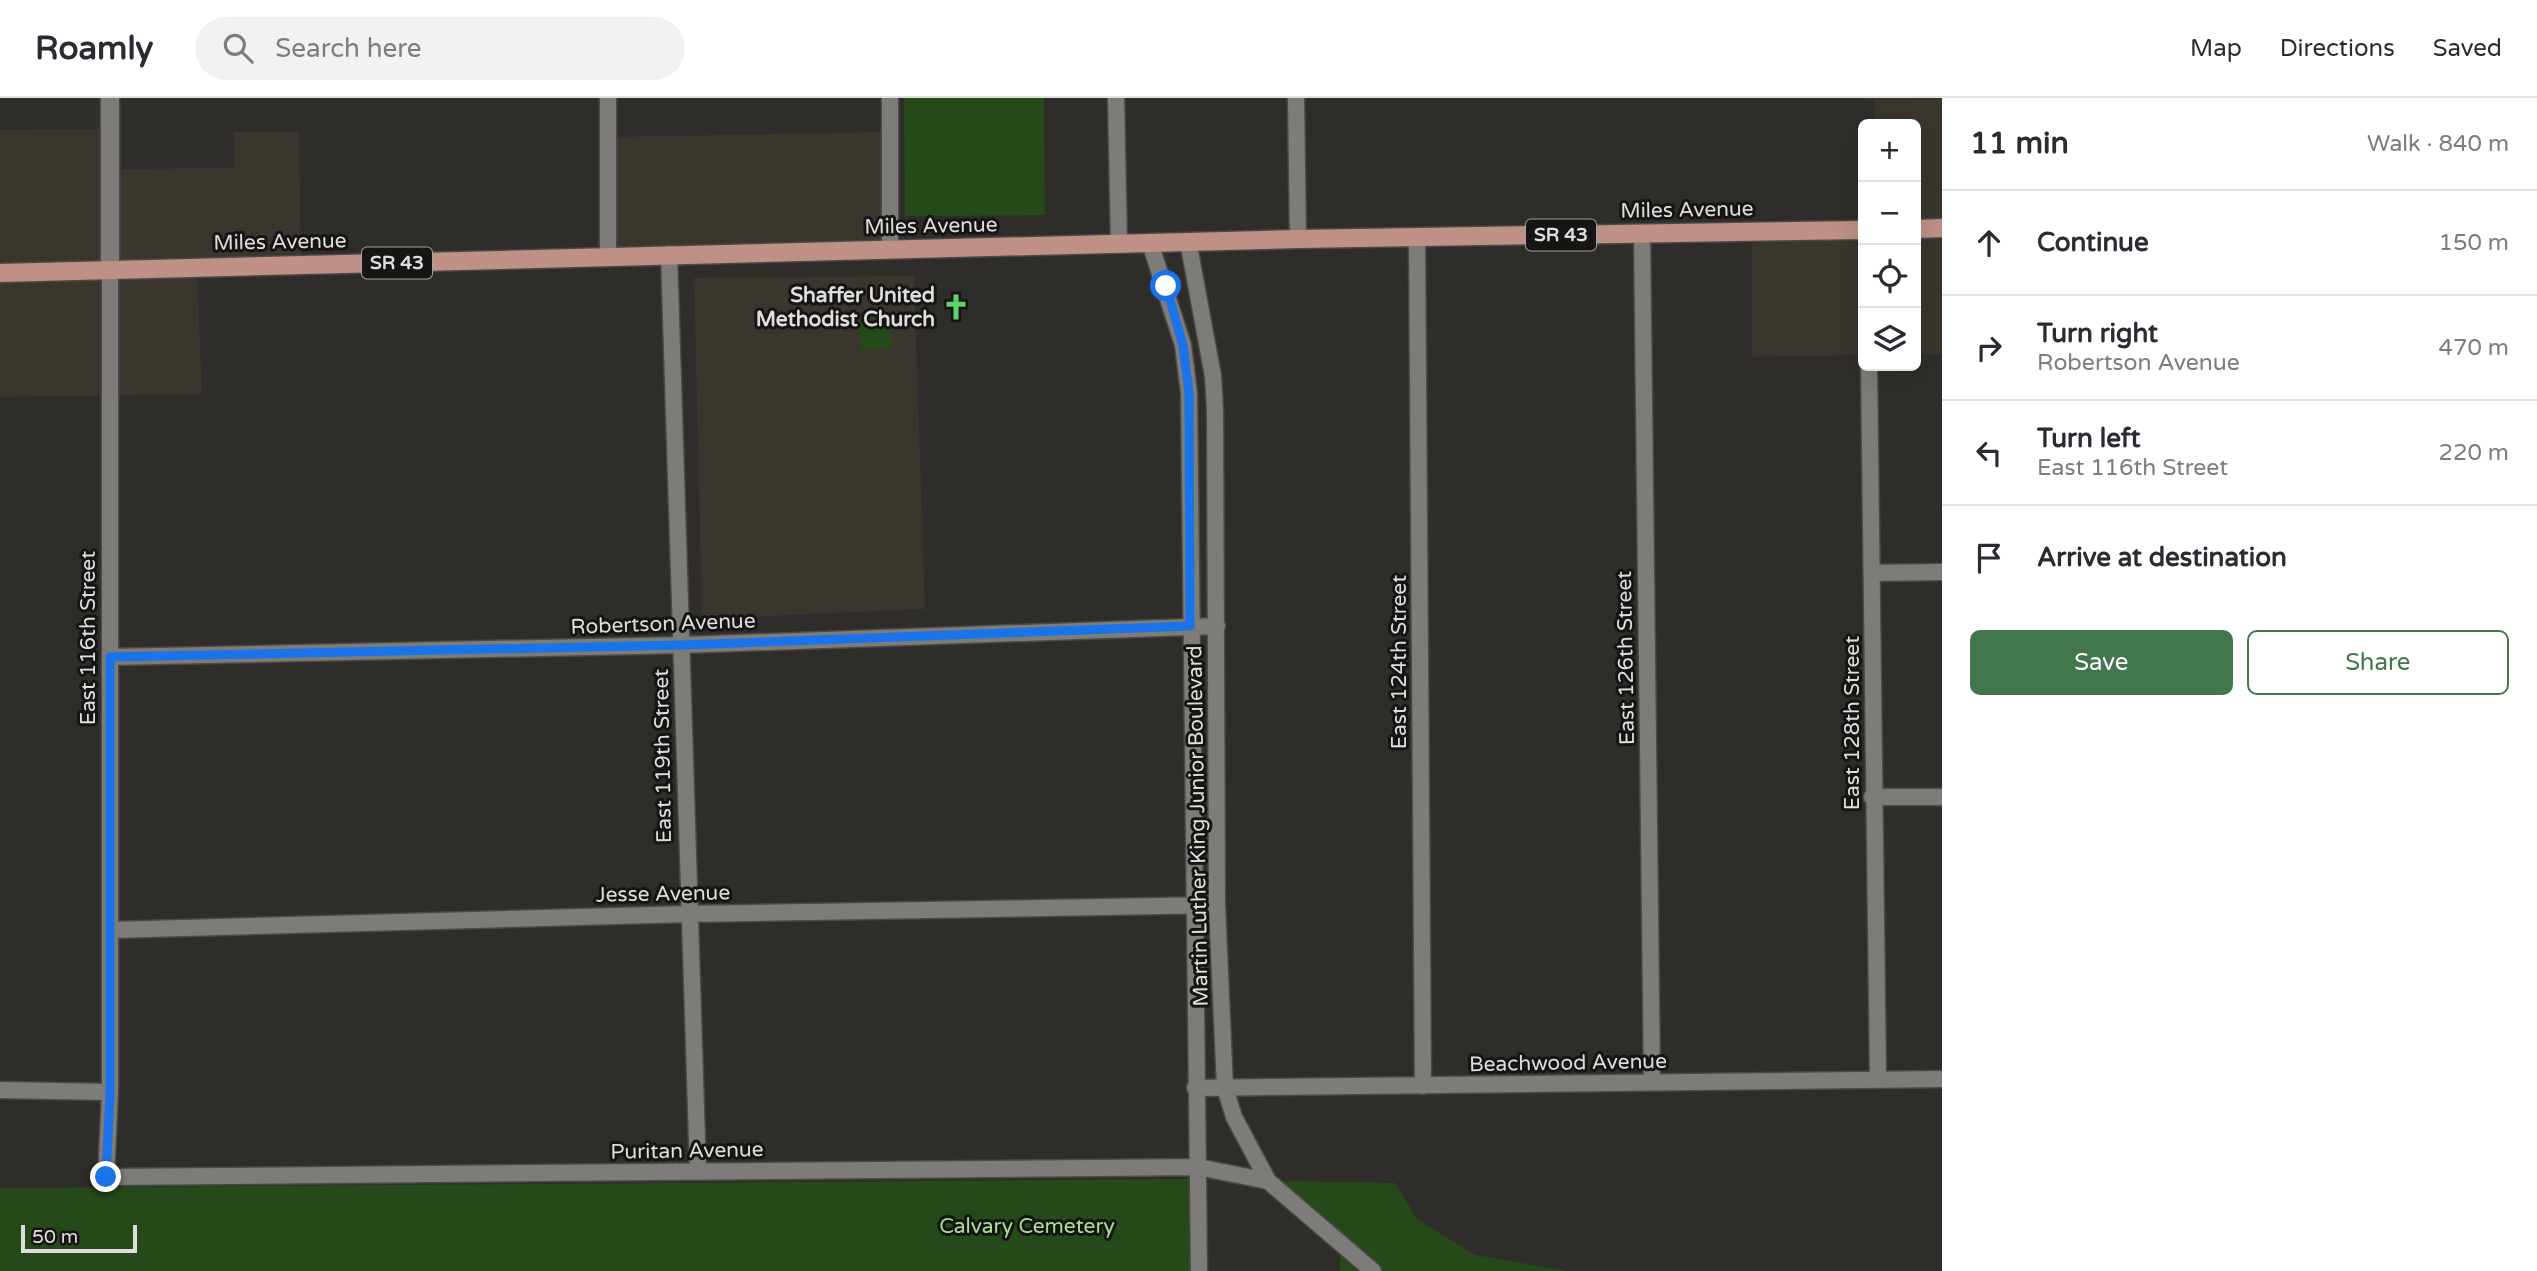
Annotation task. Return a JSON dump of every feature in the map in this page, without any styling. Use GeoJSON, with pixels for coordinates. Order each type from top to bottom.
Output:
{"type":"FeatureCollection","features":[{"type":"Feature","properties":{"kind":"main road","name":"East 116th Street"},"geometry":{"type":"LineString","coordinates":[[110,98],[110,268]]}},
{"type":"Feature","properties":{"kind":"main road"},"geometry":{"type":"LineString","coordinates":[[1921,229],[1942,228]]}},
{"type":"Feature","properties":{"kind":"main road","name":"Miles Avenue"},"geometry":{"type":"LineString","coordinates":[[0,273],[110,268],[1298,239],[1858,230]]}},
{"type":"Feature","properties":{"kind":"street"},"geometry":{"type":"LineString","coordinates":[[608,98],[608,256]]}},
{"type":"Feature","properties":{"kind":"street"},"geometry":{"type":"LineString","coordinates":[[890,98],[890,250]]}},
{"type":"Feature","properties":{"kind":"street"},"geometry":{"type":"LineString","coordinates":[[1116,98],[1119,244]]}},
{"type":"Feature","properties":{"kind":"street"},"geometry":{"type":"LineString","coordinates":[[1296,98],[1298,239]]}},
{"type":"Feature","properties":{"kind":"street","name":"East 126th Street"},"geometry":{"type":"LineString","coordinates":[[1642,233],[1652,1082]]}},
{"type":"Feature","properties":{"kind":"street","name":"East 124th Street"},"geometry":{"type":"LineString","coordinates":[[1417,237],[1423,1086]]}},
{"type":"Feature","properties":{"kind":"street","name":"Martin Luther King Junior Boulevard"},"geometry":{"type":"LineString","coordinates":[[1188,242],[1213,376],[1217,626],[1217,905],[1225,1088],[1234,1118],[1268,1181],[1373,1271]]}},
{"type":"Feature","properties":{"kind":"street","name":"Martin Luther King Junior Boulevard"},"geometry":{"type":"LineString","coordinates":[[1150,243],[1183,345],[1189,393],[1199,1271]]}},
{"type":"Feature","properties":{"kind":"street","name":"East 119th Street"},"geometry":{"type":"LineString","coordinates":[[669,254],[698,1172]]}},
{"type":"Feature","properties":{"kind":"street","name":"East 116th Street"},"geometry":{"type":"LineString","coordinates":[[106,1177],[110,1092],[111,930],[110,268]]}},
{"type":"Feature","properties":{"kind":"street","name":"East 128th Street"},"geometry":{"type":"LineString","coordinates":[[1870,371],[1872,797],[1878,1080]]}},
{"type":"Feature","properties":{"kind":"street"},"geometry":{"type":"LineString","coordinates":[[1872,573],[1942,572]]}},
{"type":"Feature","properties":{"kind":"street","name":"Robertson Avenue"},"geometry":{"type":"LineString","coordinates":[[110,657],[682,645],[1217,626]]}},
{"type":"Feature","properties":{"kind":"street"},"geometry":{"type":"LineString","coordinates":[[1872,797],[1942,797]]}},
{"type":"Feature","properties":{"kind":"street","name":"Jesse Avenue"},"geometry":{"type":"LineString","coordinates":[[111,930],[688,914],[1217,905]]}},
{"type":"Feature","properties":{"kind":"street","name":"Beachwood Avenue"},"geometry":{"type":"LineString","coordinates":[[1195,1088],[1942,1079]]}},
{"type":"Feature","properties":{"kind":"street"},"geometry":{"type":"LineString","coordinates":[[0,1090],[110,1092]]}},
{"type":"Feature","properties":{"kind":"street","name":"Puritan Avenue"},"geometry":{"type":"LineString","coordinates":[[106,1177],[1198,1167],[1268,1181]]}},
{"type":"Feature","properties":{"kind":"shaded area"},"geometry":{"type":"Polygon","coordinates":[[[1864,98],[1942,98],[1942,354],[1921,354],[1921,119],[1875,119],[1874,101],[1864,98]]]}},
{"type":"Feature","properties":{"kind":"shaded area"},"geometry":{"type":"Polygon","coordinates":[[[110,129],[111,169],[234,168],[234,132],[299,132],[301,265],[197,267],[202,394],[0,397],[0,130],[110,129]]]}},
{"type":"Feature","properties":{"kind":"shaded area"},"geometry":{"type":"Polygon","coordinates":[[[890,132],[890,250],[608,256],[608,137],[890,132]]]}},
{"type":"Feature","properties":{"kind":"shaded area"},"geometry":{"type":"Polygon","coordinates":[[[1858,230],[1858,355],[1752,357],[1752,232],[1858,230]]]}},
{"type":"Feature","properties":{"kind":"shaded area"},"geometry":{"type":"Polygon","coordinates":[[[914,276],[925,609],[702,619],[694,278],[914,276]]]}},
{"type":"Feature","properties":{"kind":"green space"},"geometry":{"type":"Polygon","coordinates":[[[904,98],[1044,98],[1045,215],[905,216],[904,98]]]}},
{"type":"Feature","properties":{"kind":"green space"},"geometry":{"type":"Polygon","coordinates":[[[891,316],[892,348],[860,350],[859,318],[891,316]]]}},
{"type":"Feature","properties":{"kind":"green space","name":"Calvary Cemetery"},"geometry":{"type":"Polygon","coordinates":[[[1193,1179],[1193,1271],[0,1271],[0,1188],[1193,1179]]]}},
{"type":"Feature","properties":{"kind":"green space"},"geometry":{"type":"Polygon","coordinates":[[[1268,1181],[1395,1183],[1417,1219],[1475,1255],[1568,1271],[1340,1271],[1340,1243],[1268,1181]]]}},
{"type":"Feature","properties":{"kind":"place","name":"Shaffer United Methodist Church"},"geometry":{"type":"Point","coordinates":[956,307]}},
{"type":"Feature","properties":{"kind":"route"},"geometry":{"type":"LineString","coordinates":[[106,1177],[110,1092],[110,657],[682,645],[1190,626],[1189,393],[1183,345],[1166,286]]}}]}
